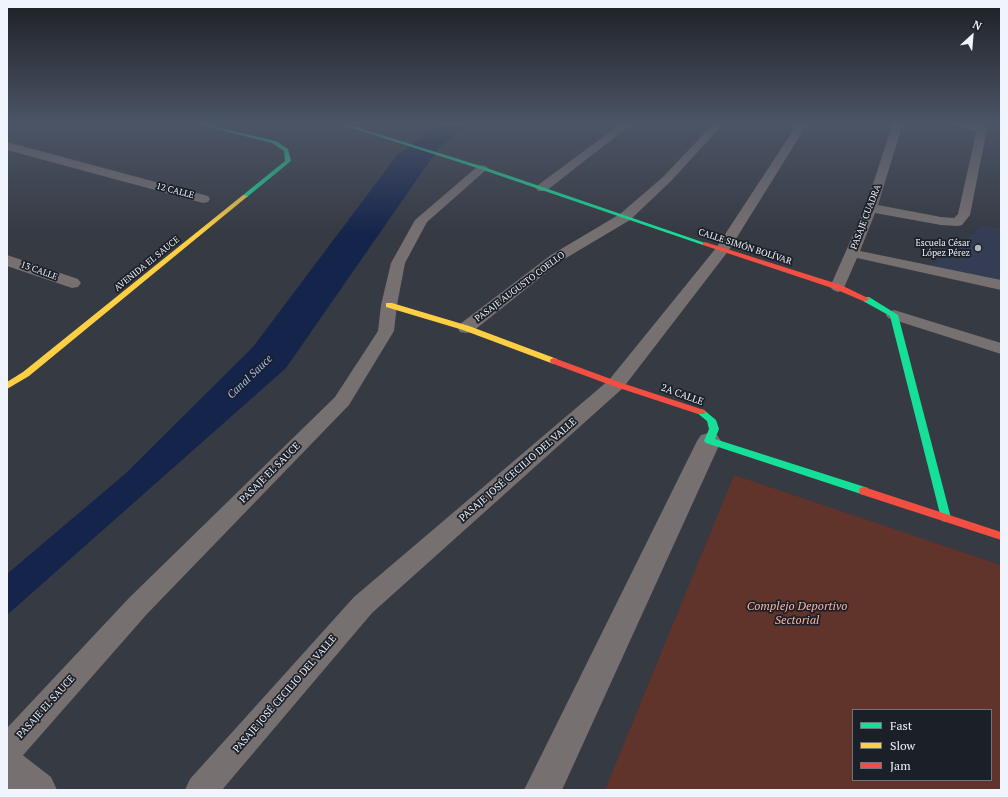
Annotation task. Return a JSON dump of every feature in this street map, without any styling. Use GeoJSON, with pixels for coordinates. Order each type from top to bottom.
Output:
{"type":"FeatureCollection","features":[{"type":"Feature","properties":{"kind":"street","name":"12 CALLE"},"geometry":{"type":"LineString","coordinates":[[59,160],[203,199]]}},
{"type":"Feature","properties":{"kind":"street","name":"AVENIDA EL SAUCE"},"geometry":{"type":"LineString","coordinates":[[7,386],[26,374],[234,207],[288,160]]}},
{"type":"Feature","properties":{"kind":"street","name":"CALLE SIMÓN BOLÍVAR"},"geometry":{"type":"LineString","coordinates":[[460,160],[722,250],[838,287],[867,299],[894,315]]}},
{"type":"Feature","properties":{"kind":"street","name":"13 CALLE"},"geometry":{"type":"LineString","coordinates":[[7,260],[72,283]]}},
{"type":"Feature","properties":{"kind":"street","name":"2A CALLE"},"geometry":{"type":"LineString","coordinates":[[389,304],[466,328],[616,384],[701,412],[711,420],[714,429],[709,440]]}},
{"type":"Feature","properties":{"kind":"street"},"geometry":{"type":"LineString","coordinates":[[894,315],[946,518]]}},
{"type":"Feature","properties":{"kind":"street"},"geometry":{"type":"LineString","coordinates":[[543,790],[709,440],[1001,536]]}},
{"type":"Feature","properties":{"kind":"street"},"geometry":{"type":"LineString","coordinates":[[7,766],[38,790]]}},
{"type":"Feature","properties":{"kind":"lane"},"geometry":{"type":"LineString","coordinates":[[542,188],[579,160]]}},
{"type":"Feature","properties":{"kind":"lane","name":"PASAJE AUGUSTO COELLO"},"geometry":{"type":"LineString","coordinates":[[466,328],[556,258],[625,216],[668,179],[685,160]]}},
{"type":"Feature","properties":{"kind":"lane","name":"PASAJE JOSÉ CECILIO DEL VALLE"},"geometry":{"type":"LineString","coordinates":[[201,790],[363,605],[616,384],[722,250],[779,160]]}},
{"type":"Feature","properties":{"kind":"lane","name":"PASAJE CUADRA"},"geometry":{"type":"LineString","coordinates":[[838,287],[871,208],[886,160]]}},
{"type":"Feature","properties":{"kind":"lane"},"geometry":{"type":"LineString","coordinates":[[871,208],[942,221],[957,222],[964,215],[975,160]]}},
{"type":"Feature","properties":{"kind":"lane","name":"PASAJE EL SAUCE"},"geometry":{"type":"LineString","coordinates":[[7,750],[138,606],[342,401],[386,331],[389,304],[398,263],[422,220],[475,165]]}},
{"type":"Feature","properties":{"kind":"lane"},"geometry":{"type":"LineString","coordinates":[[852,253],[1001,284]]}},
{"type":"Feature","properties":{"kind":"lane"},"geometry":{"type":"LineString","coordinates":[[894,315],[1001,349]]}},
{"type":"Feature","properties":{"kind":"shaded area","name":"Escuela César López Pérez"},"geometry":{"type":"Polygon","coordinates":[[[984,225],[1001,229],[1001,280],[931,266],[984,225]]]}},
{"type":"Feature","properties":{"kind":"green space","name":"Complejo Deportivo Sectorial"},"geometry":{"type":"Polygon","coordinates":[[[734,475],[1001,565],[1001,790],[605,790],[734,475]]]}},
{"type":"Feature","properties":{"kind":"water","name":"Canal Sauce"},"geometry":{"type":"Polygon","coordinates":[[[393,160],[430,160],[286,368],[7,615],[7,574],[125,474],[253,347],[393,160]]]}},
{"type":"Feature","properties":{"kind":"traffic: fast"},"geometry":{"type":"LineString","coordinates":[[245,196],[288,160]]}},
{"type":"Feature","properties":{"kind":"traffic: fast"},"geometry":{"type":"LineString","coordinates":[[457,160],[705,244]]}},
{"type":"Feature","properties":{"kind":"traffic: fast"},"geometry":{"type":"LineString","coordinates":[[866,299],[894,315],[946,518]]}},
{"type":"Feature","properties":{"kind":"traffic: fast"},"geometry":{"type":"LineString","coordinates":[[701,412],[711,420],[714,429],[709,441],[864,491]]}},
{"type":"Feature","properties":{"kind":"traffic: slow"},"geometry":{"type":"LineString","coordinates":[[7,386],[26,374],[245,196]]}},
{"type":"Feature","properties":{"kind":"traffic: slow"},"geometry":{"type":"LineString","coordinates":[[389,305],[466,328],[554,361]]}},
{"type":"Feature","properties":{"kind":"traffic: jam"},"geometry":{"type":"LineString","coordinates":[[705,244],[838,287],[866,299]]}},
{"type":"Feature","properties":{"kind":"traffic: jam"},"geometry":{"type":"LineString","coordinates":[[554,361],[616,384],[701,412]]}},
{"type":"Feature","properties":{"kind":"traffic: jam"},"geometry":{"type":"LineString","coordinates":[[864,491],[1001,536]]}},
{"type":"Feature","properties":{"kind":"place","name":"Escuela César López Pérez"},"geometry":{"type":"Point","coordinates":[978,248]}}]}
